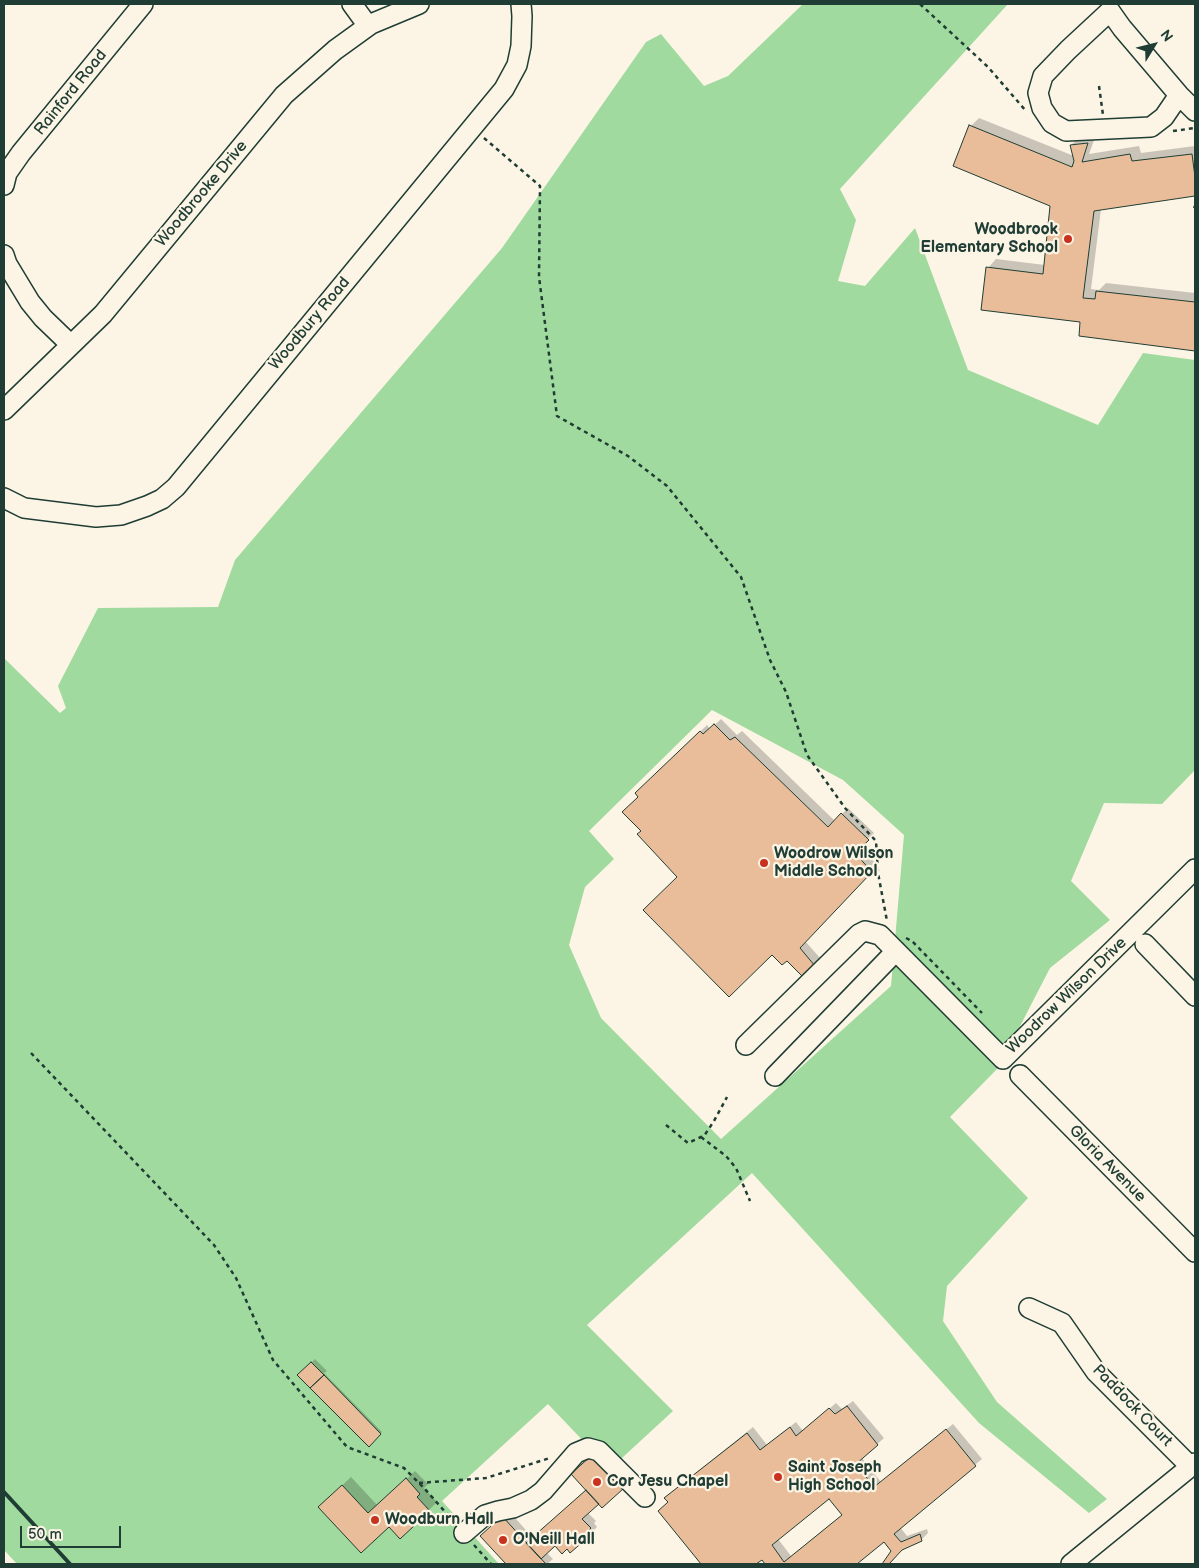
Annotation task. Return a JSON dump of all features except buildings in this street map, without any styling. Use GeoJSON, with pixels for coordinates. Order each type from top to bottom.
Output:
{"type":"FeatureCollection","features":[{"type":"Feature","properties":{"kind":"street","name":"Rainford Road"},"geometry":{"type":"LineString","coordinates":[[4,183],[8,173],[22,153],[143,4]]}},
{"type":"Feature","properties":{"kind":"street"},"geometry":{"type":"LineString","coordinates":[[352,4],[368,26]]}},
{"type":"Feature","properties":{"kind":"street","name":"Woodbrooke Drive"},"geometry":{"type":"LineString","coordinates":[[4,410],[103,314],[284,95],[335,50],[368,26],[419,4]]}},
{"type":"Feature","properties":{"kind":"street","name":"Woodbury Road"},"geometry":{"type":"LineString","coordinates":[[4,498],[24,508],[96,517],[121,515],[162,499],[176,487],[504,89],[517,65],[521,46],[521,4]]}},
{"type":"Feature","properties":{"kind":"street"},"geometry":{"type":"LineString","coordinates":[[1179,95],[1164,117],[1151,127],[1066,131],[1052,123],[1042,108],[1038,92],[1043,76],[1114,7],[1122,28],[1195,111]]}},
{"type":"Feature","properties":{"kind":"street"},"geometry":{"type":"LineString","coordinates":[[5,260],[30,302],[43,318],[71,345]]}},
{"type":"Feature","properties":{"kind":"street","name":"Woodrow Wilson Drive"},"geometry":{"type":"LineString","coordinates":[[746,1045],[859,934],[865,931],[899,943],[1003,1059],[1195,869]]}},
{"type":"Feature","properties":{"kind":"street"},"geometry":{"type":"LineString","coordinates":[[775,1076],[899,943]]}},
{"type":"Feature","properties":{"kind":"street"},"geometry":{"type":"LineString","coordinates":[[1145,944],[1195,996]]}},
{"type":"Feature","properties":{"kind":"street","name":"Gloria Avenue"},"geometry":{"type":"LineString","coordinates":[[1020,1075],[1195,1252]]}},
{"type":"Feature","properties":{"kind":"street","name":"Paddock Court"},"geometry":{"type":"LineString","coordinates":[[1028,1308],[1062,1323],[1096,1372],[1193,1465]]}},
{"type":"Feature","properties":{"kind":"street"},"geometry":{"type":"LineString","coordinates":[[464,1533],[485,1515],[513,1508],[531,1500],[543,1491],[576,1453],[588,1448],[599,1451],[646,1497]]}},
{"type":"Feature","properties":{"kind":"street"},"geometry":{"type":"LineString","coordinates":[[1071,1564],[1193,1465]]}},
{"type":"Feature","properties":{"kind":"path"},"geometry":{"type":"LineString","coordinates":[[472,128],[540,186],[539,277],[557,416],[628,456],[667,486],[741,578],[770,660],[786,692],[807,756],[845,808],[876,841],[878,873],[888,922]]}},
{"type":"Feature","properties":{"kind":"path"},"geometry":{"type":"LineString","coordinates":[[899,943],[912,941],[987,1018]]}},
{"type":"Feature","properties":{"kind":"path"},"geometry":{"type":"LineString","coordinates":[[31,1053],[214,1245],[236,1278],[273,1360],[347,1446],[404,1468],[491,1564]]}},
{"type":"Feature","properties":{"kind":"path"},"geometry":{"type":"LineString","coordinates":[[666,1125],[688,1143],[704,1136],[727,1097]]}},
{"type":"Feature","properties":{"kind":"path"},"geometry":{"type":"LineString","coordinates":[[700,1137],[726,1156],[736,1168],[750,1201]]}},
{"type":"Feature","properties":{"kind":"path"},"geometry":{"type":"LineString","coordinates":[[419,1483],[454,1482],[486,1478],[550,1458]]}},
{"type":"Feature","properties":{"kind":"green space"},"geometry":{"type":"Polygon","coordinates":[[[803,4],[1008,4],[840,189],[856,220],[838,281],[865,286],[915,228],[968,370],[1098,425],[1143,353],[1195,360],[1195,770],[1162,804],[1104,803],[1071,881],[1110,920],[1050,968],[999,1067],[950,1117],[1028,1198],[947,1286],[943,1321],[997,1402],[1107,1499],[1089,1513],[979,1423],[752,1173],[587,1325],[673,1411],[610,1469],[548,1404],[442,1501],[499,1564],[17,1564],[4,1550],[4,658],[60,713],[66,708],[58,686],[98,608],[218,607],[235,560],[502,248],[646,42],[661,34],[704,86],[728,76],[803,4]],[[712,710],[589,831],[614,859],[585,887],[569,945],[601,1018],[721,1139],[891,986],[904,835],[843,780],[712,710]]]}},
{"type":"Feature","properties":{"kind":"railway"},"geometry":{"type":"LineString","coordinates":[[4,1492],[70,1564]]}},
{"type":"Feature","properties":{"kind":"place","name":"Woodbrook Elementary School"},"geometry":{"type":"Point","coordinates":[1068,239]}},
{"type":"Feature","properties":{"kind":"place","name":"Woodrow Wilson Middle School"},"geometry":{"type":"Point","coordinates":[764,863]}},
{"type":"Feature","properties":{"kind":"place","name":"Saint Joseph High School"},"geometry":{"type":"Point","coordinates":[778,1477]}},
{"type":"Feature","properties":{"kind":"place","name":"Cor Jesu Chapel"},"geometry":{"type":"Point","coordinates":[597,1482]}},
{"type":"Feature","properties":{"kind":"place","name":"Woodburn Hall"},"geometry":{"type":"Point","coordinates":[375,1520]}},
{"type":"Feature","properties":{"kind":"place","name":"O'Neill Hall"},"geometry":{"type":"Point","coordinates":[503,1540]}}]}
